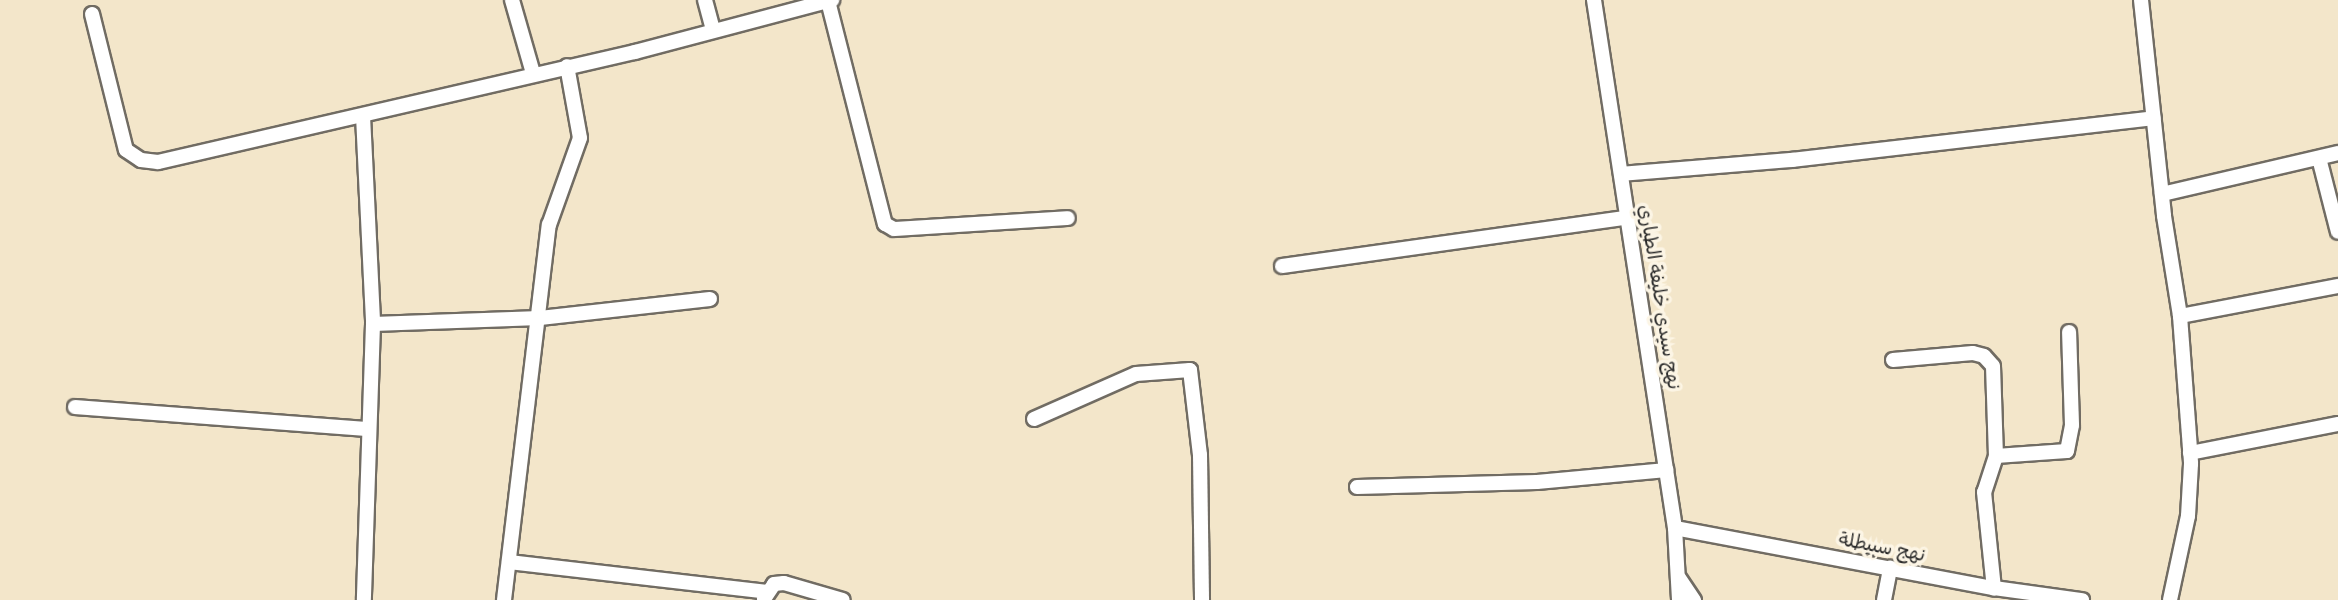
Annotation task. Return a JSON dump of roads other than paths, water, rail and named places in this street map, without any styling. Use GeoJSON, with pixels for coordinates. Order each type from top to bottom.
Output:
{"type":"FeatureCollection","features":[{"type":"Feature","properties":{"kind":"street"},"geometry":{"type":"LineString","coordinates":[[512,0],[533,74]]}},
{"type":"Feature","properties":{"kind":"street"},"geometry":{"type":"LineString","coordinates":[[705,0],[713,29]]}},
{"type":"Feature","properties":{"kind":"street"},"geometry":{"type":"LineString","coordinates":[[92,14],[126,150],[141,160],[158,162],[296,127],[363,116],[830,0],[885,224],[894,229],[1068,218]]}},
{"type":"Feature","properties":{"kind":"street","name":"نهج سيدي خليفة الطياري"},"geometry":{"type":"LineString","coordinates":[[1594,0],[1675,528],[1679,600]]}},
{"type":"Feature","properties":{"kind":"street"},"geometry":{"type":"LineString","coordinates":[[2141,0],[2162,194],[2180,316],[2190,453],[2188,516],[2170,600]]}},
{"type":"Feature","properties":{"kind":"street"},"geometry":{"type":"LineString","coordinates":[[504,600],[540,318],[549,225],[580,138],[566,66]]}},
{"type":"Feature","properties":{"kind":"street"},"geometry":{"type":"LineString","coordinates":[[363,116],[373,324],[366,429],[364,600]]}},
{"type":"Feature","properties":{"kind":"street"},"geometry":{"type":"LineString","coordinates":[[1621,174],[1792,160],[2154,118]]}},
{"type":"Feature","properties":{"kind":"street"},"geometry":{"type":"LineString","coordinates":[[2162,194],[2338,153]]}},
{"type":"Feature","properties":{"kind":"street"},"geometry":{"type":"LineString","coordinates":[[2319,158],[2338,232]]}},
{"type":"Feature","properties":{"kind":"street"},"geometry":{"type":"LineString","coordinates":[[1282,266],[1629,217]]}},
{"type":"Feature","properties":{"kind":"street"},"geometry":{"type":"LineString","coordinates":[[2180,316],[2338,286]]}},
{"type":"Feature","properties":{"kind":"street"},"geometry":{"type":"LineString","coordinates":[[373,324],[540,318],[710,299]]}},
{"type":"Feature","properties":{"kind":"street"},"geometry":{"type":"LineString","coordinates":[[1996,456],[2067,451],[2072,425],[2069,332]]}},
{"type":"Feature","properties":{"kind":"street"},"geometry":{"type":"LineString","coordinates":[[1893,360],[1973,353],[1989,359],[1993,366],[1996,456],[1984,492],[1994,588]]}},
{"type":"Feature","properties":{"kind":"street"},"geometry":{"type":"LineString","coordinates":[[1034,419],[1136,374],[1181,368],[1190,370],[1200,455],[1202,600]]}},
{"type":"Feature","properties":{"kind":"street"},"geometry":{"type":"LineString","coordinates":[[75,408],[366,429]]}},
{"type":"Feature","properties":{"kind":"street"},"geometry":{"type":"LineString","coordinates":[[2190,453],[2338,424]]}},
{"type":"Feature","properties":{"kind":"street"},"geometry":{"type":"LineString","coordinates":[[1357,487],[1538,482],[1666,470]]}},
{"type":"Feature","properties":{"kind":"street","name":"نهج سبيطلة"},"geometry":{"type":"LineString","coordinates":[[1675,528],[1994,588],[2082,600]]}},
{"type":"Feature","properties":{"kind":"street"},"geometry":{"type":"LineString","coordinates":[[509,562],[765,596],[784,583],[843,600]]}},
{"type":"Feature","properties":{"kind":"street"},"geometry":{"type":"LineString","coordinates":[[1884,600],[1890,568]]}},
{"type":"Feature","properties":{"kind":"street"},"geometry":{"type":"LineString","coordinates":[[1679,576],[1694,600]]}}]}
